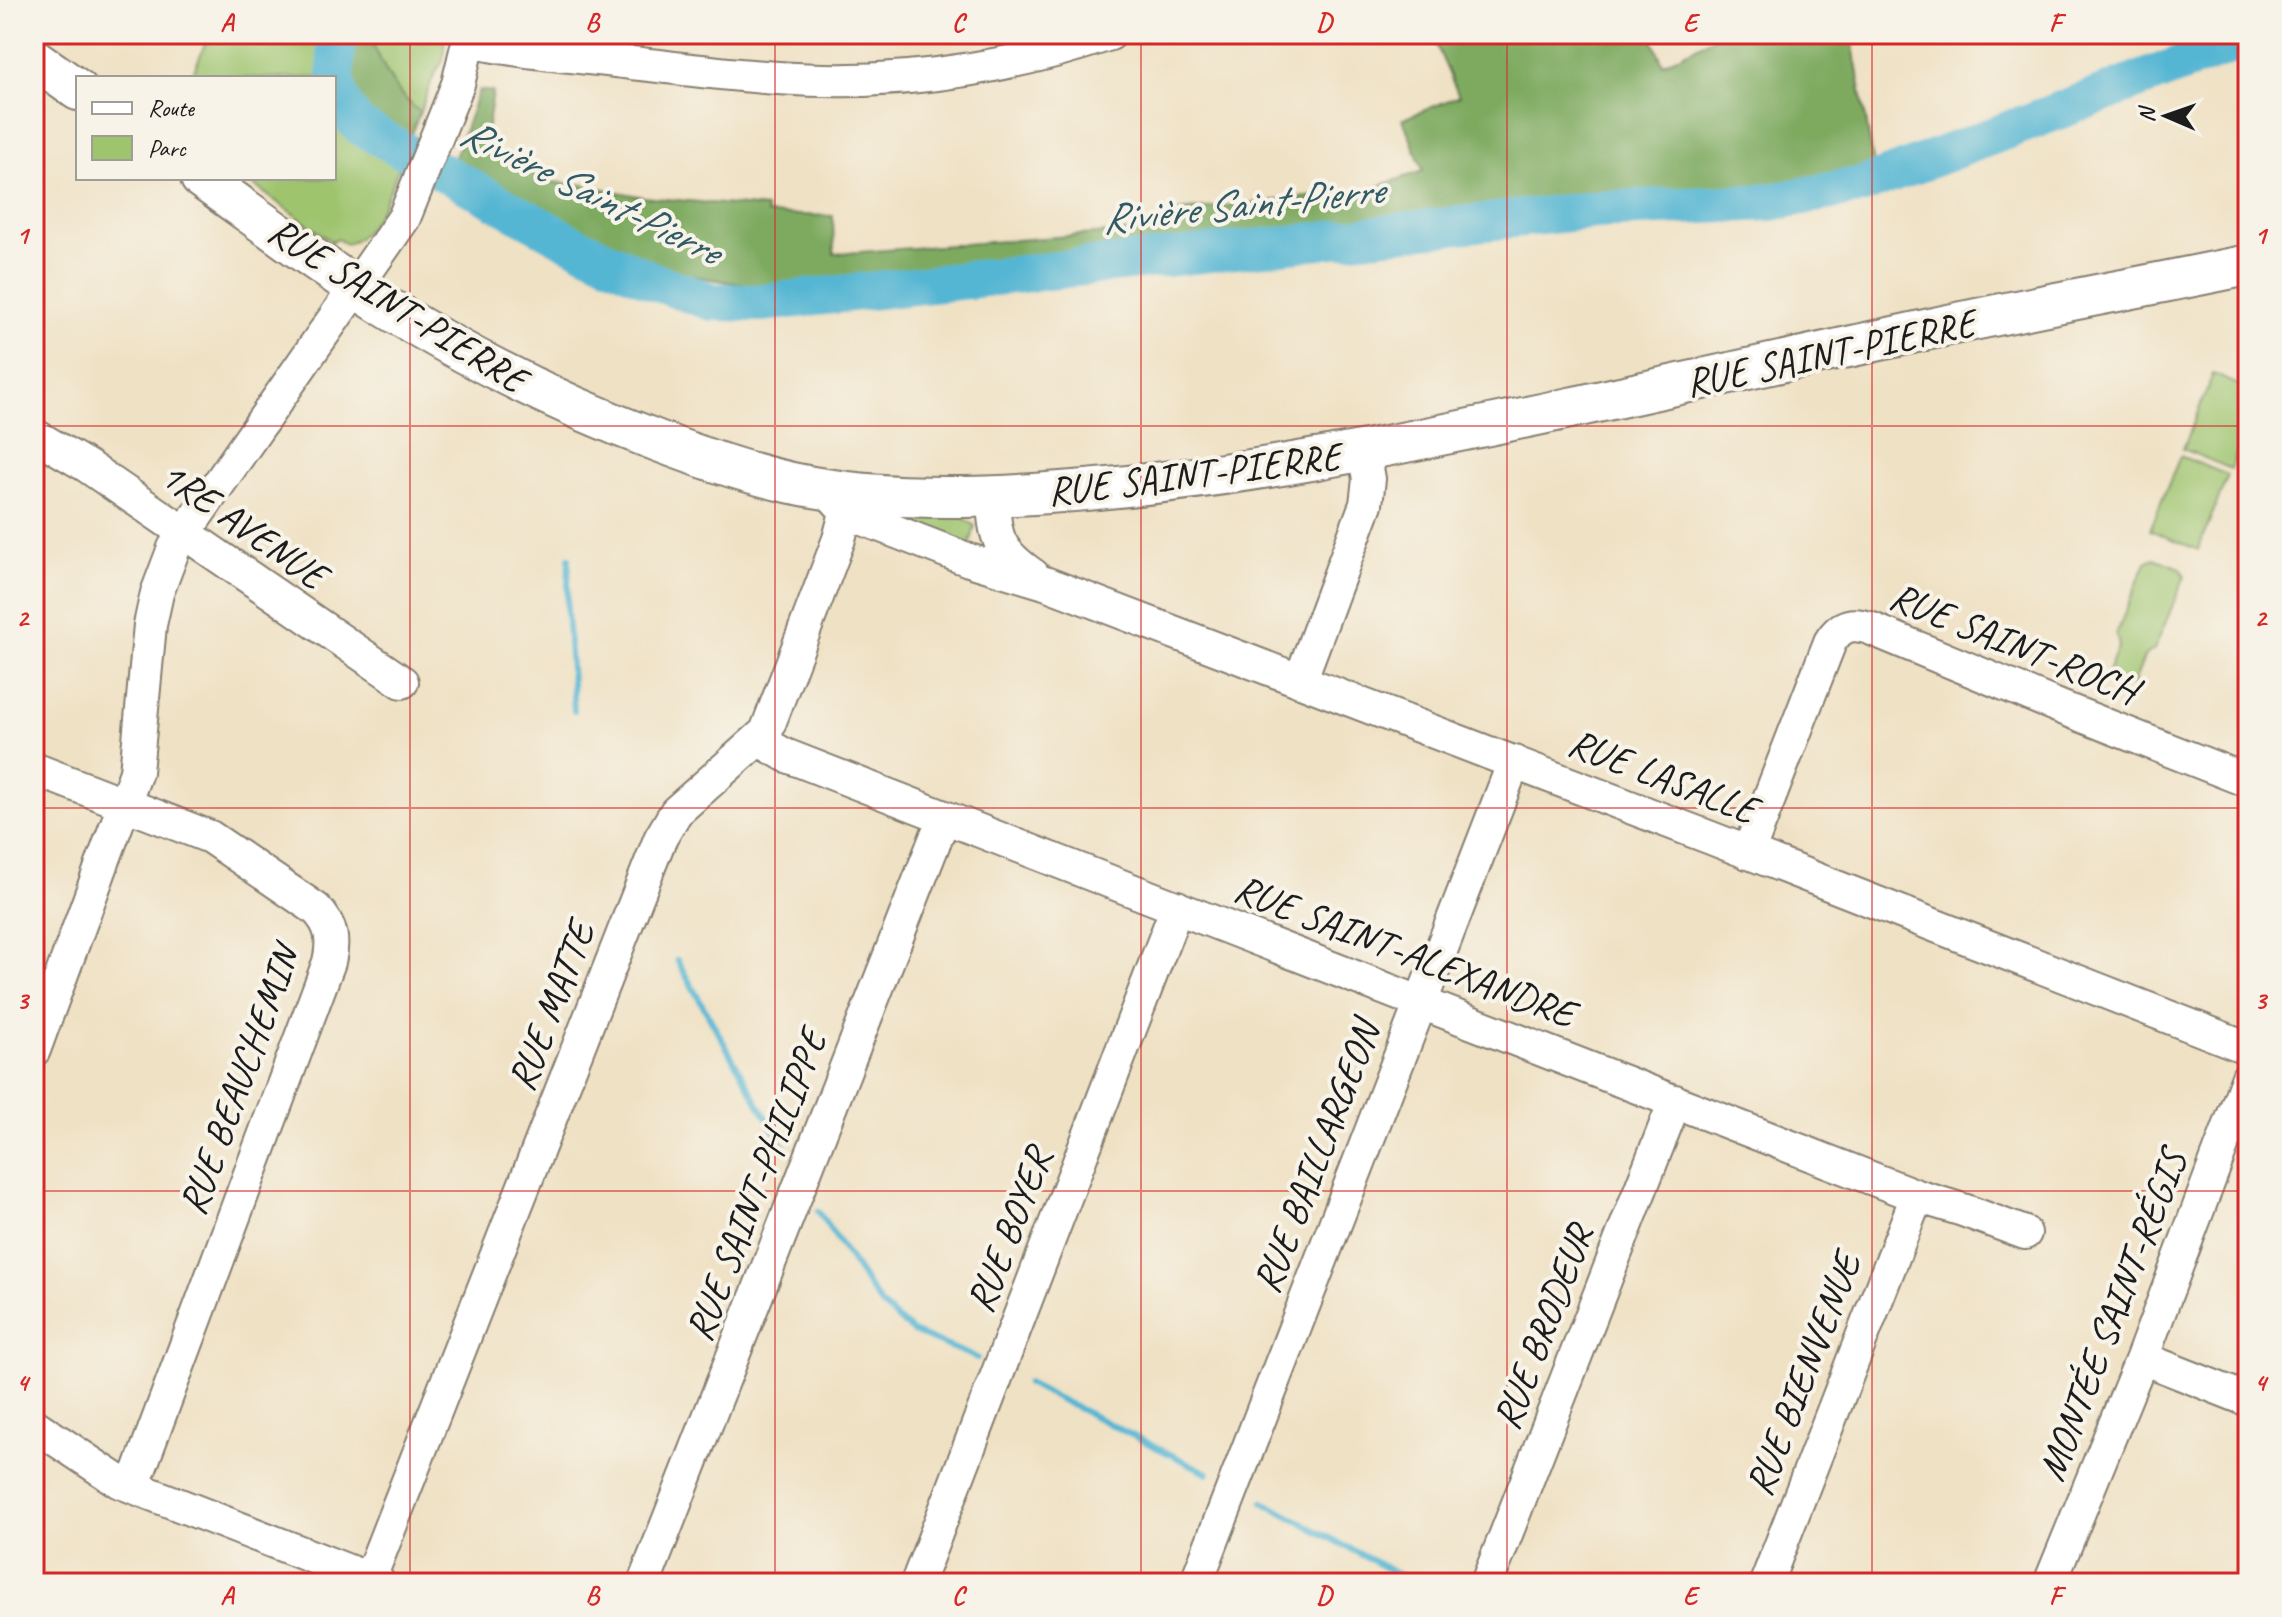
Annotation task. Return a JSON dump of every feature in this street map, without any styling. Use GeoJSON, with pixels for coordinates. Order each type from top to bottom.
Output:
{"type":"FeatureCollection","features":[{"type":"Feature","properties":{"kind":"main road"},"geometry":{"type":"LineString","coordinates":[[34,59],[76,89]]}},
{"type":"Feature","properties":{"kind":"main road","name":"RUE SAINT-PIERRE"},"geometry":{"type":"LineString","coordinates":[[204,180],[356,287],[449,345],[522,384],[577,409],[719,463],[842,498],[993,496],[1191,480],[1364,451],[1926,329],[2248,265]]}},
{"type":"Feature","properties":{"kind":"street"},"geometry":{"type":"LineString","coordinates":[[34,1050],[125,804],[138,757],[146,655],[154,607],[169,559],[182,533],[394,233],[417,190],[441,130],[458,84],[470,37],[517,49],[730,74],[826,80],[911,77],[989,65],[1050,52],[1110,34]]}},
{"type":"Feature","properties":{"kind":"street","name":"1RE AVENUE"},"geometry":{"type":"LineString","coordinates":[[35,433],[402,682]]}},
{"type":"Feature","properties":{"kind":"street"},"geometry":{"type":"LineString","coordinates":[[1300,681],[1366,504],[1369,479],[1364,451]]}},
{"type":"Feature","properties":{"kind":"street","name":"RUE LASALLE"},"geometry":{"type":"LineString","coordinates":[[993,496],[994,528],[999,543],[1015,563],[1045,583]]}},
{"type":"Feature","properties":{"kind":"street","name":"RUE LASALLE"},"geometry":{"type":"LineString","coordinates":[[842,498],[977,563],[1045,583],[2248,1048]]}},
{"type":"Feature","properties":{"kind":"street","name":"RUE MATTE"},"geometry":{"type":"LineString","coordinates":[[372,1582],[667,823],[759,740],[771,721],[842,498]]}},
{"type":"Feature","properties":{"kind":"street","name":"RUE SAINT-ROCH"},"geometry":{"type":"LineString","coordinates":[[1748,853],[1830,642],[1841,628],[1849,624],[1872,629],[2248,781]]}},
{"type":"Feature","properties":{"kind":"street","name":"RUE SAINT-ALEXANDRE"},"geometry":{"type":"LineString","coordinates":[[759,740],[785,755],[1917,1196],[2025,1233]]}},
{"type":"Feature","properties":{"kind":"street","name":"RUE BAILLARGEON"},"geometry":{"type":"LineString","coordinates":[[1196,1583],[1514,762]]}},
{"type":"Feature","properties":{"kind":"street","name":"RUE BEAUCHEMIN"},"geometry":{"type":"LineString","coordinates":[[34,769],[197,831],[222,845],[316,909],[328,924],[332,942],[329,962],[133,1487]]}},
{"type":"Feature","properties":{"kind":"street","name":"RUE SAINT-PHILIPPE"},"geometry":{"type":"LineString","coordinates":[[644,1583],[944,817]]}},
{"type":"Feature","properties":{"kind":"street","name":"RUE BOYER"},"geometry":{"type":"LineString","coordinates":[[917,1583],[1177,907]]}},
{"type":"Feature","properties":{"kind":"street","name":"MONTÉE SAINT-RÉGIS"},"geometry":{"type":"LineString","coordinates":[[2050,1583],[2142,1358],[2238,1138],[2248,1077]]}},
{"type":"Feature","properties":{"kind":"street","name":"RUE BRODEUR"},"geometry":{"type":"LineString","coordinates":[[1487,1583],[1675,1101]]}},
{"type":"Feature","properties":{"kind":"street","name":"RUE BIENVENUE"},"geometry":{"type":"LineString","coordinates":[[1766,1583],[1917,1196]]}},
{"type":"Feature","properties":{"kind":"street"},"geometry":{"type":"LineString","coordinates":[[2142,1358],[2248,1400]]}},
{"type":"Feature","properties":{"kind":"street"},"geometry":{"type":"LineString","coordinates":[[34,1425],[103,1472],[133,1487],[372,1582]]}},
{"type":"Feature","properties":{"kind":"green space"},"geometry":{"type":"Polygon","coordinates":[[[209,34],[327,34],[325,76],[192,76],[209,34]]]}},
{"type":"Feature","properties":{"kind":"green space"},"geometry":{"type":"Polygon","coordinates":[[[341,34],[368,34],[395,87],[420,112],[408,144],[375,123],[355,101],[345,72],[341,34]]]}},
{"type":"Feature","properties":{"kind":"green space"},"geometry":{"type":"Polygon","coordinates":[[[368,34],[445,34],[443,61],[434,75],[420,112],[395,87],[368,34]]]}},
{"type":"Feature","properties":{"kind":"green space"},"geometry":{"type":"Polygon","coordinates":[[[1455,34],[1650,34],[1663,64],[1721,34],[1851,34],[1875,171],[1768,186],[1438,210],[842,280],[757,287],[665,271],[453,163],[479,90],[493,92],[485,144],[510,162],[551,182],[643,197],[766,208],[767,214],[833,216],[834,254],[1173,228],[1171,212],[1364,191],[1423,171],[1403,119],[1459,96],[1435,42],[1455,34]]]}},
{"type":"Feature","properties":{"kind":"green space"},"geometry":{"type":"Polygon","coordinates":[[[336,109],[356,136],[401,161],[387,197],[365,232],[346,244],[337,239],[332,242],[247,180],[336,180],[336,109]]]}},
{"type":"Feature","properties":{"kind":"green space"},"geometry":{"type":"Polygon","coordinates":[[[2213,374],[2248,389],[2248,425],[2231,469],[2183,449],[2213,374]]]}},
{"type":"Feature","properties":{"kind":"green space"},"geometry":{"type":"Polygon","coordinates":[[[2180,456],[2228,475],[2198,550],[2150,530],[2180,456]]]}},
{"type":"Feature","properties":{"kind":"green space"},"geometry":{"type":"Polygon","coordinates":[[[965,514],[964,518],[975,526],[968,552],[892,515],[965,514]]]}},
{"type":"Feature","properties":{"kind":"green space"},"geometry":{"type":"Polygon","coordinates":[[[2154,558],[2181,568],[2185,576],[2154,650],[2145,655],[2134,683],[2128,685],[2112,678],[2108,671],[2119,645],[2116,634],[2146,562],[2154,558]]]}},
{"type":"Feature","properties":{"kind":"waterway","name":"Rivière Saint-Pierre"},"geometry":{"type":"LineString","coordinates":[[335,34],[336,76]]}},
{"type":"Feature","properties":{"kind":"waterway","name":"Rivière Saint-Pierre"},"geometry":{"type":"LineString","coordinates":[[336,82],[342,102],[359,126],[570,242],[653,281],[712,302],[761,303],[1595,210],[1771,202],[1863,185],[2248,39]]}},
{"type":"Feature","properties":{"kind":"waterway"},"geometry":{"type":"LineString","coordinates":[[569,558],[567,611],[574,711]]}},
{"type":"Feature","properties":{"kind":"waterway"},"geometry":{"type":"LineString","coordinates":[[677,960],[783,1147]]}},
{"type":"Feature","properties":{"kind":"waterway"},"geometry":{"type":"LineString","coordinates":[[818,1211],[881,1305],[913,1332],[977,1358]]}},
{"type":"Feature","properties":{"kind":"waterway"},"geometry":{"type":"LineString","coordinates":[[1027,1383],[1208,1473]]}},
{"type":"Feature","properties":{"kind":"waterway"},"geometry":{"type":"LineString","coordinates":[[1263,1502],[1414,1583]]}}]}
